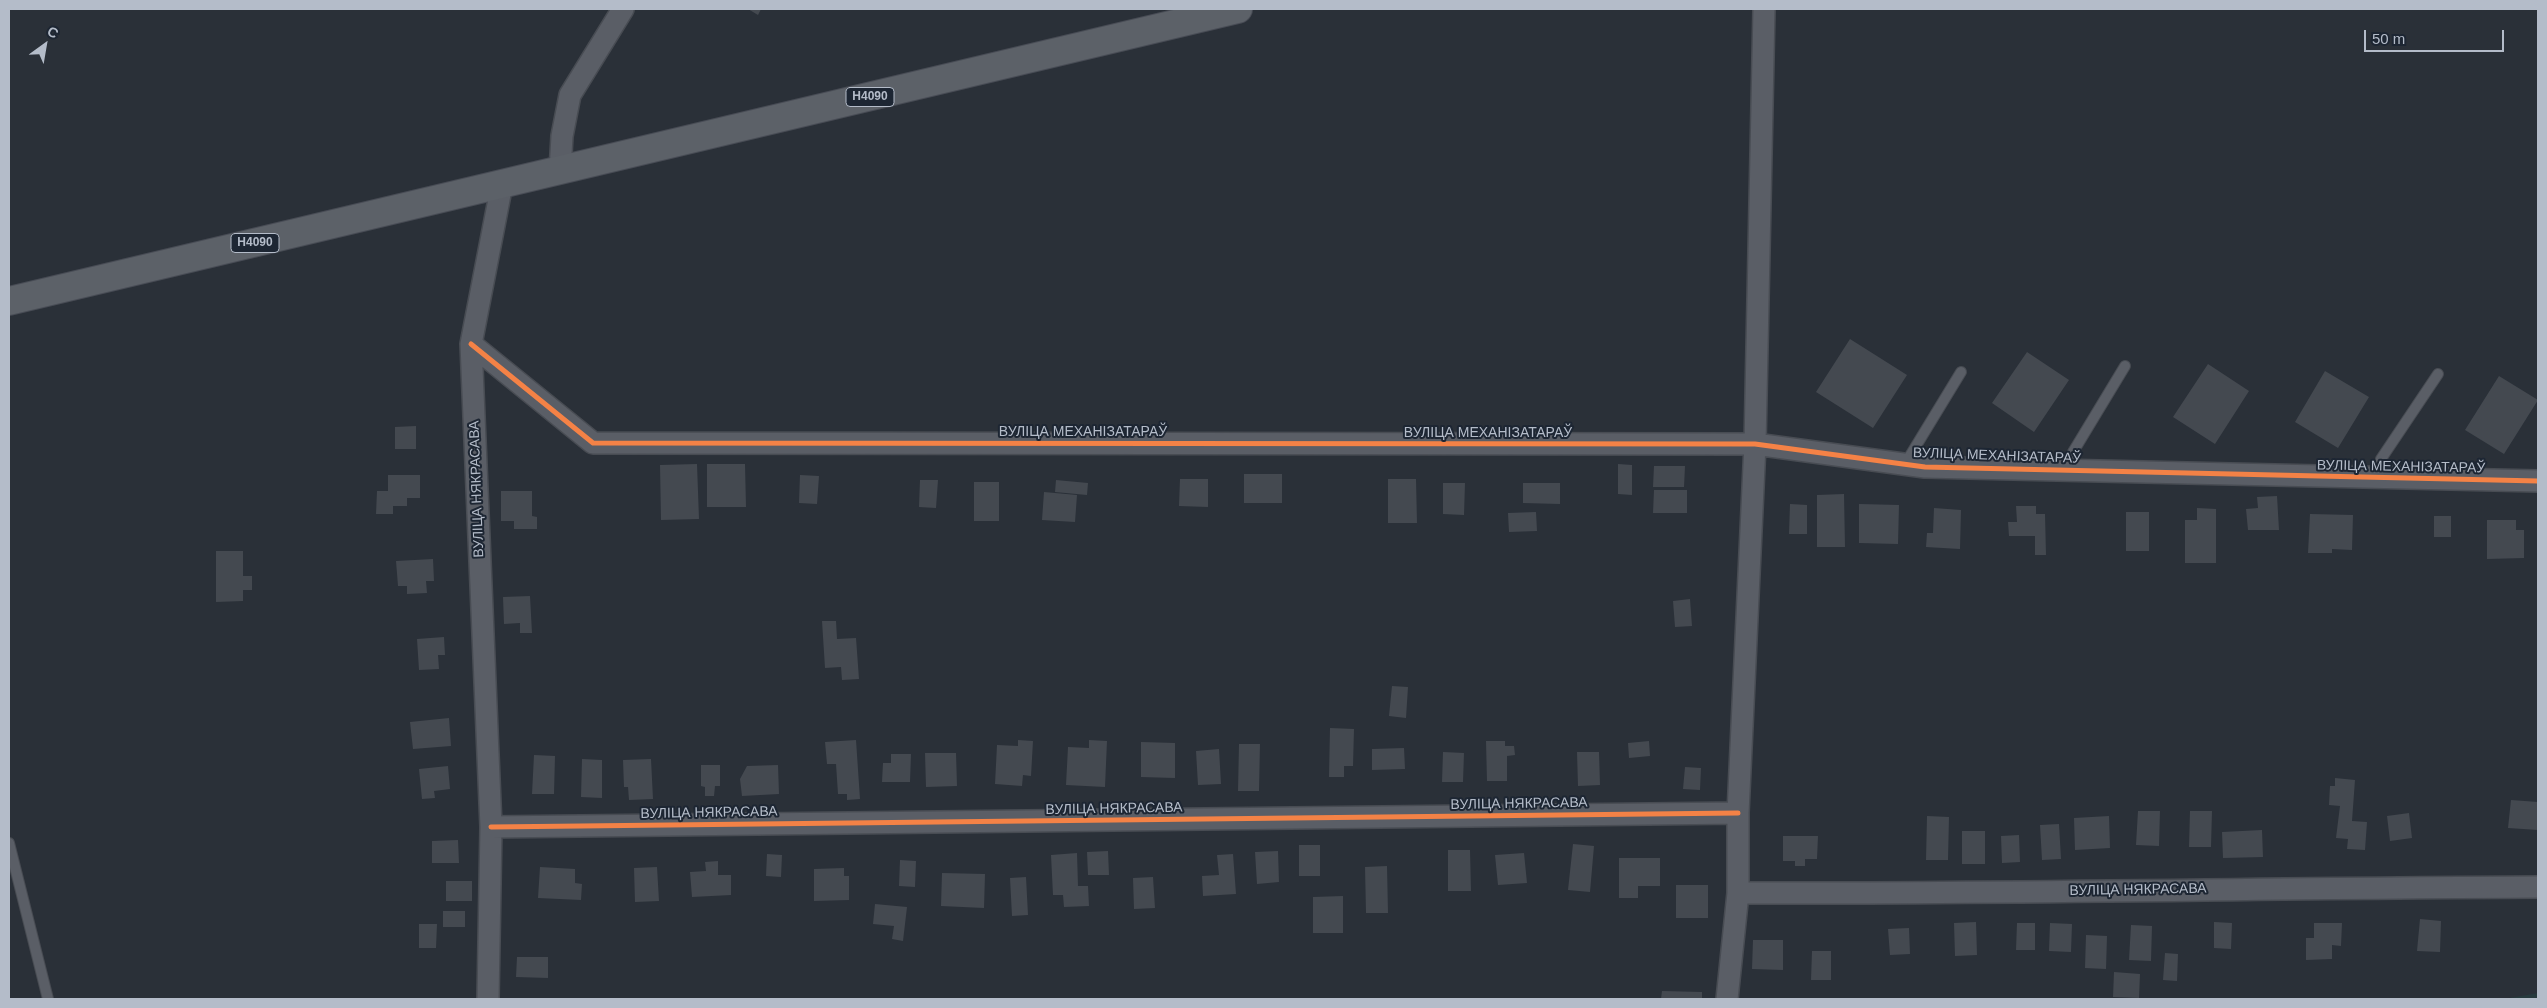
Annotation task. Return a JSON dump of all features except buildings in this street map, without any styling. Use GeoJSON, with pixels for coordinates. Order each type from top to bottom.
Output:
{"type":"FeatureCollection","features":[{"type":"Feature","properties":{"kind":"main road","name":"Н4090"},"geometry":{"type":"LineString","coordinates":[[9,302],[1238,9]]}},
{"type":"Feature","properties":{"kind":"street"},"geometry":{"type":"LineString","coordinates":[[560,170],[562,136],[570,95],[623,9]]}},
{"type":"Feature","properties":{"kind":"street"},"geometry":{"type":"LineString","coordinates":[[1727,999],[1738,893],[1738,812],[1755,444],[1764,9]]}},
{"type":"Feature","properties":{"kind":"street","name":"ВУЛІЦА НЯКРАСАВА"},"geometry":{"type":"LineString","coordinates":[[488,999],[491,827],[471,344],[502,184]]}},
{"type":"Feature","properties":{"kind":"street","name":"ВУЛІЦА МЕХАНІЗАТАРАЎ"},"geometry":{"type":"LineString","coordinates":[[471,344],[593,443],[1755,444],[1926,467],[2538,481]]}},
{"type":"Feature","properties":{"kind":"street","name":"ВУЛІЦА НЯКРАСАВА"},"geometry":{"type":"LineString","coordinates":[[491,827],[1738,812]]}},
{"type":"Feature","properties":{"kind":"street","name":"ВУЛІЦА НЯКРАСАВА"},"geometry":{"type":"LineString","coordinates":[[1738,893],[1977,894],[2225,888],[2538,887]]}},
{"type":"Feature","properties":{"kind":"lane"},"geometry":{"type":"LineString","coordinates":[[2073,470],[2073,452],[2125,366]]}},
{"type":"Feature","properties":{"kind":"lane"},"geometry":{"type":"LineString","coordinates":[[1904,464],[1960,372]]}},
{"type":"Feature","properties":{"kind":"lane"},"geometry":{"type":"LineString","coordinates":[[2382,477],[2381,458],[2438,374]]}},
{"type":"Feature","properties":{"kind":"lane"},"geometry":{"type":"LineString","coordinates":[[9,844],[48,999]]}},
{"type":"Feature","properties":{"kind":"green space"},"geometry":{"type":"Polygon","coordinates":[[[2538,993],[2538,999],[2504,999],[2538,993]]]}},
{"type":"Feature","properties":{"kind":"cycle path"},"geometry":{"type":"LineString","coordinates":[[471,344],[593,443],[1755,444],[1925,467],[2538,481]]}},
{"type":"Feature","properties":{"kind":"cycle path"},"geometry":{"type":"LineString","coordinates":[[491,827],[1738,813]]}}]}
